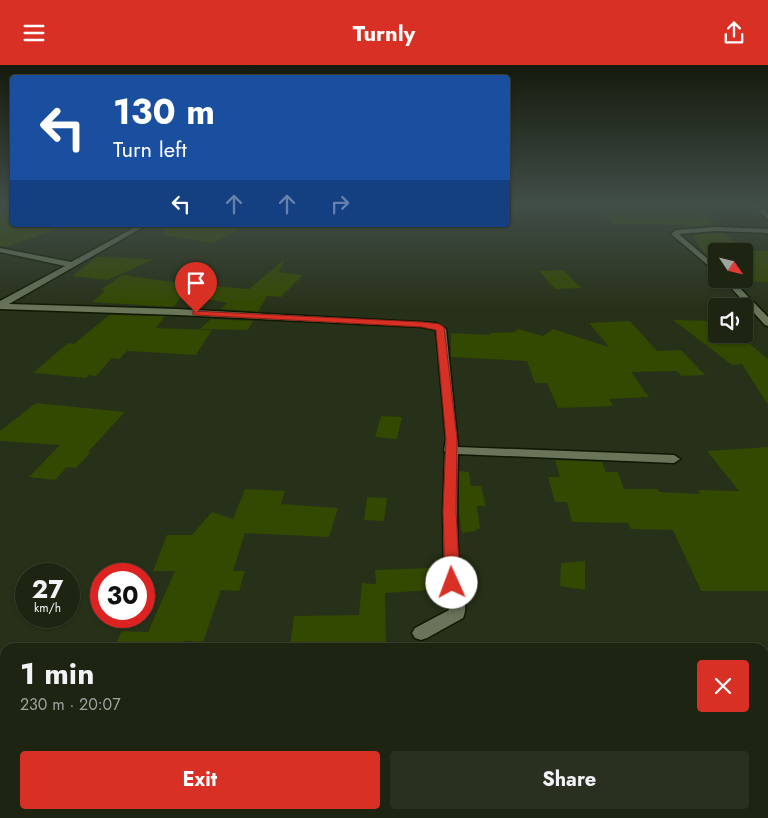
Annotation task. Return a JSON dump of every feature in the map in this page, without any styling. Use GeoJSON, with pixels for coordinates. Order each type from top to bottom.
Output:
{"type":"FeatureCollection","features":[{"type":"Feature","properties":{"kind":"street"},"geometry":{"type":"LineString","coordinates":[[0,305],[117,240]]}},
{"type":"Feature","properties":{"kind":"street"},"geometry":{"type":"LineString","coordinates":[[682,240],[708,263]]}},
{"type":"Feature","properties":{"kind":"street"},"geometry":{"type":"LineString","coordinates":[[0,250],[72,265]]}},
{"type":"Feature","properties":{"kind":"street"},"geometry":{"type":"LineString","coordinates":[[735,288],[768,323]]}},
{"type":"Feature","properties":{"kind":"street"},"geometry":{"type":"LineString","coordinates":[[0,305],[177,312],[436,326],[441,329],[452,439],[450,450],[452,583],[457,603],[457,613],[421,633]]}},
{"type":"Feature","properties":{"kind":"street"},"geometry":{"type":"LineString","coordinates":[[450,450],[674,459]]}},
{"type":"Feature","properties":{"kind":"building"},"geometry":{"type":"Polygon","coordinates":[[[0,240],[25,240],[5,247],[0,246],[0,240]]]}},
{"type":"Feature","properties":{"kind":"building"},"geometry":{"type":"Polygon","coordinates":[[[196,240],[219,240],[214,243],[196,240]]]}},
{"type":"Feature","properties":{"kind":"building"},"geometry":{"type":"Polygon","coordinates":[[[696,240],[731,240],[747,243],[708,243],[708,257],[696,240]]]}},
{"type":"Feature","properties":{"kind":"building"},"geometry":{"type":"Polygon","coordinates":[[[753,251],[768,251],[768,282],[753,282],[753,251]]]}},
{"type":"Feature","properties":{"kind":"building"},"geometry":{"type":"Polygon","coordinates":[[[97,257],[154,259],[108,280],[72,276],[97,257]]]}},
{"type":"Feature","properties":{"kind":"building"},"geometry":{"type":"Polygon","coordinates":[[[285,259],[279,272],[303,275],[281,297],[267,296],[258,312],[221,309],[227,303],[185,295],[186,292],[173,307],[92,302],[105,291],[101,290],[122,275],[187,284],[249,289],[285,259]]]}},
{"type":"Feature","properties":{"kind":"building"},"geometry":{"type":"Polygon","coordinates":[[[563,270],[581,288],[555,289],[539,271],[563,270]]]}},
{"type":"Feature","properties":{"kind":"building"},"geometry":{"type":"Polygon","coordinates":[[[109,315],[165,316],[156,328],[212,330],[196,355],[127,351],[119,359],[112,358],[96,376],[89,375],[86,378],[33,373],[68,343],[74,344],[109,315]]]}},
{"type":"Feature","properties":{"kind":"building"},"geometry":{"type":"Polygon","coordinates":[[[211,319],[253,321],[248,330],[200,329],[211,319]]]}},
{"type":"Feature","properties":{"kind":"building"},"geometry":{"type":"Polygon","coordinates":[[[673,320],[708,321],[708,343],[749,343],[768,359],[768,405],[742,364],[732,365],[673,320]]]}},
{"type":"Feature","properties":{"kind":"building"},"geometry":{"type":"Polygon","coordinates":[[[630,321],[657,351],[681,350],[705,375],[681,376],[677,371],[631,372],[649,397],[609,399],[614,406],[558,408],[547,383],[535,383],[527,361],[451,357],[451,333],[490,335],[489,333],[515,332],[518,329],[543,336],[553,329],[609,347],[589,323],[630,321]]]}},
{"type":"Feature","properties":{"kind":"building"},"geometry":{"type":"Polygon","coordinates":[[[36,403],[125,412],[88,452],[91,452],[76,468],[67,467],[55,480],[29,477],[60,445],[0,441],[0,431],[36,403]]]}},
{"type":"Feature","properties":{"kind":"building"},"geometry":{"type":"Polygon","coordinates":[[[381,416],[402,417],[397,439],[375,437],[381,416]]]}},
{"type":"Feature","properties":{"kind":"building"},"geometry":{"type":"Polygon","coordinates":[[[768,447],[768,591],[701,591],[673,530],[631,529],[628,523],[572,522],[567,502],[555,502],[548,477],[560,477],[555,460],[602,462],[606,472],[618,472],[624,489],[657,489],[659,492],[700,494],[698,490],[739,491],[707,451],[768,447]]]}},
{"type":"Feature","properties":{"kind":"building"},"geometry":{"type":"Polygon","coordinates":[[[459,471],[469,472],[471,486],[481,486],[486,506],[477,506],[480,529],[476,529],[476,531],[463,533],[461,529],[459,471]]]}},
{"type":"Feature","properties":{"kind":"building"},"geometry":{"type":"Polygon","coordinates":[[[245,489],[285,491],[281,504],[338,508],[329,537],[245,533],[233,571],[245,571],[239,591],[221,590],[203,642],[116,643],[122,631],[148,632],[150,628],[155,628],[155,616],[175,571],[155,571],[155,566],[167,535],[192,535],[212,512],[233,519],[245,489]]]}},
{"type":"Feature","properties":{"kind":"building"},"geometry":{"type":"Polygon","coordinates":[[[367,497],[387,498],[384,521],[364,520],[367,497]]]}},
{"type":"Feature","properties":{"kind":"building"},"geometry":{"type":"Polygon","coordinates":[[[585,561],[585,590],[560,586],[561,563],[585,561]]]}},
{"type":"Feature","properties":{"kind":"building"},"geometry":{"type":"Polygon","coordinates":[[[430,568],[433,590],[385,593],[386,643],[291,643],[294,616],[359,615],[362,583],[376,584],[375,570],[430,568]]]}},
{"type":"Feature","properties":{"kind":"route"},"geometry":{"type":"LineString","coordinates":[[196,313],[307,320],[422,324],[436,326],[441,329],[452,439],[450,450],[450,511],[452,583]]}}]}
